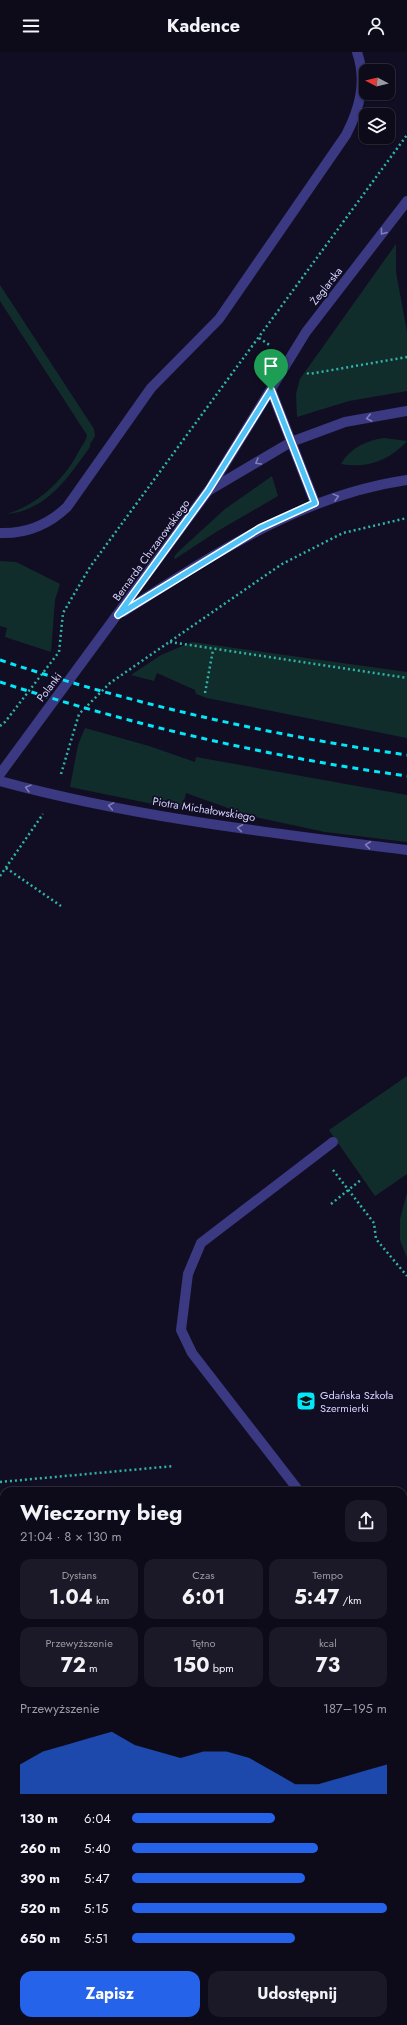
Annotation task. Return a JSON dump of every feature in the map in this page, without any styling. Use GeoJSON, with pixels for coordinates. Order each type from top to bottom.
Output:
{"type":"FeatureCollection","features":[{"type":"Feature","properties":{"kind":"street"},"geometry":{"type":"LineString","coordinates":[[0,533],[20,532],[34,528],[55,518],[68,507],[151,388],[219,319],[346,135],[359,105],[361,91],[362,75],[357,52]]}},
{"type":"Feature","properties":{"kind":"street","name":"Żeglarska"},"geometry":{"type":"LineString","coordinates":[[208,491],[306,332],[407,201]]}},
{"type":"Feature","properties":{"kind":"street"},"geometry":{"type":"LineString","coordinates":[[271,390],[315,503]]}},
{"type":"Feature","properties":{"kind":"street","name":"Bernarda Chrzanowskiego"},"geometry":{"type":"LineString","coordinates":[[118,615],[208,491],[292,442],[345,422],[407,411]]}},
{"type":"Feature","properties":{"kind":"street","name":"Bernarda Chrzanowskiego"},"geometry":{"type":"LineString","coordinates":[[118,615],[260,528],[315,503],[388,483],[407,480]]}},
{"type":"Feature","properties":{"kind":"street","name":"Polanki"},"geometry":{"type":"LineString","coordinates":[[0,774],[118,615]]}},
{"type":"Feature","properties":{"kind":"street","name":"Piotra Michałowskiego"},"geometry":{"type":"LineString","coordinates":[[0,781],[55,796],[216,824],[407,850]]}},
{"type":"Feature","properties":{"kind":"street"},"geometry":{"type":"LineString","coordinates":[[296,1487],[192,1353],[181,1330],[188,1274],[201,1243],[333,1142]]}},
{"type":"Feature","properties":{"kind":"path"},"geometry":{"type":"LineString","coordinates":[[0,726],[5,722],[58,652],[63,613],[90,567],[407,135]]}},
{"type":"Feature","properties":{"kind":"path"},"geometry":{"type":"LineString","coordinates":[[404,139],[407,142]]}},
{"type":"Feature","properties":{"kind":"path"},"geometry":{"type":"LineString","coordinates":[[259,338],[309,374],[407,357]]}},
{"type":"Feature","properties":{"kind":"path"},"geometry":{"type":"LineString","coordinates":[[0,876],[55,796],[68,747],[79,714],[110,683],[282,564],[343,533],[407,518]]}},
{"type":"Feature","properties":{"kind":"path"},"geometry":{"type":"LineString","coordinates":[[170,642],[213,650],[407,678]]}},
{"type":"Feature","properties":{"kind":"path"},"geometry":{"type":"LineString","coordinates":[[205,693],[213,650]]}},
{"type":"Feature","properties":{"kind":"path"},"geometry":{"type":"LineString","coordinates":[[6,868],[61,906]]}},
{"type":"Feature","properties":{"kind":"path"},"geometry":{"type":"LineString","coordinates":[[319,1153],[374,1223],[376,1238],[407,1276]]}},
{"type":"Feature","properties":{"kind":"path"},"geometry":{"type":"LineString","coordinates":[[331,1204],[362,1179]]}},
{"type":"Feature","properties":{"kind":"path"},"geometry":{"type":"LineString","coordinates":[[0,1482],[174,1466]]}},
{"type":"Feature","properties":{"kind":"green space"},"geometry":{"type":"Polygon","coordinates":[[[396,244],[396,272],[407,332],[407,391],[349,401],[297,417],[296,394],[300,379],[396,244]]]}},
{"type":"Feature","properties":{"kind":"green space"},"geometry":{"type":"Polygon","coordinates":[[[0,285],[94,429],[95,436],[90,444],[90,447],[82,458],[65,481],[55,491],[33,506],[6,514],[29,505],[49,490],[66,472],[85,442],[87,435],[0,301],[0,285]]]}},
{"type":"Feature","properties":{"kind":"green space"},"geometry":{"type":"Polygon","coordinates":[[[384,438],[407,441],[386,458],[377,462],[360,465],[341,464],[354,449],[365,443],[384,438]]]}},
{"type":"Feature","properties":{"kind":"green space"},"geometry":{"type":"Polygon","coordinates":[[[272,476],[278,496],[216,532],[175,559],[174,557],[178,552],[225,509],[272,476]]]}},
{"type":"Feature","properties":{"kind":"green space"},"geometry":{"type":"Polygon","coordinates":[[[0,561],[16,562],[60,584],[55,600],[51,652],[5,637],[7,628],[0,626],[0,561]]]}},
{"type":"Feature","properties":{"kind":"green space"},"geometry":{"type":"Polygon","coordinates":[[[192,642],[407,672],[407,738],[207,698],[196,694],[195,690],[157,673],[154,681],[131,675],[161,655],[192,642]]]}},
{"type":"Feature","properties":{"kind":"green space"},"geometry":{"type":"Polygon","coordinates":[[[85,728],[149,746],[195,762],[196,757],[407,795],[407,842],[325,832],[250,816],[186,793],[182,810],[70,787],[78,745],[85,728]]]}},
{"type":"Feature","properties":{"kind":"green space"},"geometry":{"type":"Polygon","coordinates":[[[407,1076],[407,1174],[375,1196],[329,1130],[407,1076]]]}},
{"type":"Feature","properties":{"kind":"green space"},"geometry":{"type":"Polygon","coordinates":[[[407,1193],[407,1258],[400,1240],[400,1219],[407,1193]]]}},
{"type":"Feature","properties":{"kind":"railway"},"geometry":{"type":"LineString","coordinates":[[0,660],[100,691],[252,728],[407,755]]}},
{"type":"Feature","properties":{"kind":"railway"},"geometry":{"type":"LineString","coordinates":[[0,682],[50,698],[150,726],[201,738],[304,759],[407,776]]}},
{"type":"Feature","properties":{"kind":"place","name":"Gdańska Szkoła Szermierki"},"geometry":{"type":"Point","coordinates":[306,1401]}},
{"type":"Feature","properties":{"kind":"route"},"geometry":{"type":"LineString","coordinates":[[271,390],[315,503],[260,528],[118,615],[208,491],[271,390]]}}]}
